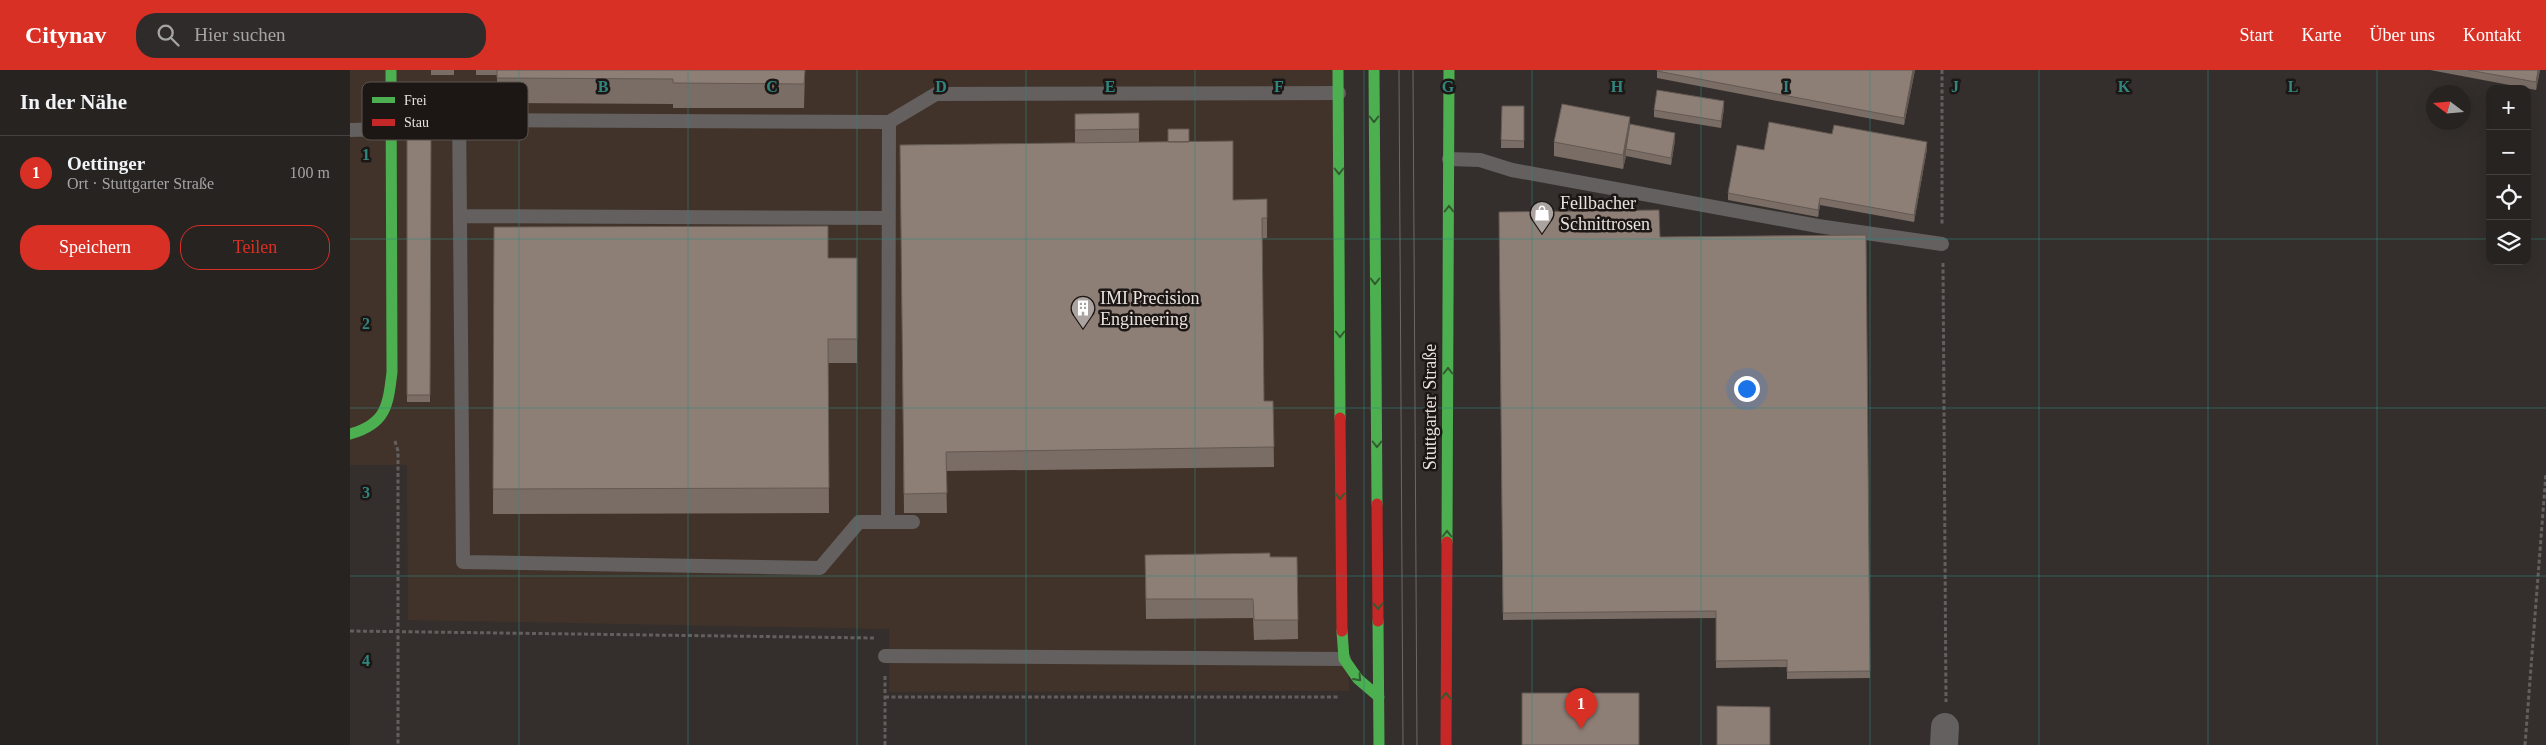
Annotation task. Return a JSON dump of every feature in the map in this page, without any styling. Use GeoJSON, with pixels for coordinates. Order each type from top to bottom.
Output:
{"type":"FeatureCollection","features":[{"type":"Feature","properties":{"kind":"main road"},"geometry":{"type":"LineString","coordinates":[[1338,70],[1340,621],[1344,660],[1358,679],[1379,697]]}},
{"type":"Feature","properties":{"kind":"main road"},"geometry":{"type":"LineString","coordinates":[[1374,70],[1379,745]]}},
{"type":"Feature","properties":{"kind":"main road","name":"Stuttgarter Straße"},"geometry":{"type":"LineString","coordinates":[[1446,745],[1449,70]]}},
{"type":"Feature","properties":{"kind":"main road"},"geometry":{"type":"LineString","coordinates":[[350,434],[368,431],[387,409],[392,372],[391,140]]}},
{"type":"Feature","properties":{"kind":"lane"},"geometry":{"type":"LineString","coordinates":[[528,120],[890,122],[936,94],[1338,93]]}},
{"type":"Feature","properties":{"kind":"lane"},"geometry":{"type":"LineString","coordinates":[[888,522],[890,122]]}},
{"type":"Feature","properties":{"kind":"lane"},"geometry":{"type":"LineString","coordinates":[[459,140],[463,562],[820,568],[859,522],[913,522]]}},
{"type":"Feature","properties":{"kind":"lane"},"geometry":{"type":"LineString","coordinates":[[1449,159],[1480,160],[1512,170],[1818,226],[1942,244]]}},
{"type":"Feature","properties":{"kind":"lane"},"geometry":{"type":"LineString","coordinates":[[460,216],[889,218]]}},
{"type":"Feature","properties":{"kind":"lane"},"geometry":{"type":"LineString","coordinates":[[885,656],[1344,660]]}},
{"type":"Feature","properties":{"kind":"path"},"geometry":{"type":"LineString","coordinates":[[1942,70],[1947,674],[1944,736]]}},
{"type":"Feature","properties":{"kind":"path"},"geometry":{"type":"LineString","coordinates":[[387,409],[398,451],[398,745]]}},
{"type":"Feature","properties":{"kind":"path"},"geometry":{"type":"LineString","coordinates":[[2525,745],[2546,473]]}},
{"type":"Feature","properties":{"kind":"path"},"geometry":{"type":"LineString","coordinates":[[350,631],[884,638],[885,745]]}},
{"type":"Feature","properties":{"kind":"path"},"geometry":{"type":"LineString","coordinates":[[885,696],[1379,697]]}},
{"type":"Feature","properties":{"kind":"shaded area"},"geometry":{"type":"Polygon","coordinates":[[[350,70],[1336,70],[1349,691],[889,692],[889,629],[408,620],[407,465],[350,465],[350,70]]]}},
{"type":"Feature","properties":{"kind":"building"},"geometry":{"type":"Polygon","coordinates":[[[497,70],[805,70],[804,84],[673,83],[673,79],[497,78],[497,70]]]}},
{"type":"Feature","properties":{"kind":"building"},"geometry":{"type":"Polygon","coordinates":[[[1657,70],[1913,70],[1904,118],[1657,70]]]}},
{"type":"Feature","properties":{"kind":"building"},"geometry":{"type":"Polygon","coordinates":[[[2468,70],[2538,70],[2536,82],[2468,70]]]}},
{"type":"Feature","properties":{"kind":"building"},"geometry":{"type":"Polygon","coordinates":[[[1657,90],[1724,101],[1721,121],[1654,110],[1657,90]]]}},
{"type":"Feature","properties":{"kind":"building"},"geometry":{"type":"Polygon","coordinates":[[[1562,104],[1630,117],[1623,155],[1554,142],[1562,104]]]}},
{"type":"Feature","properties":{"kind":"building"},"geometry":{"type":"Polygon","coordinates":[[[1502,106],[1524,106],[1524,141],[1501,140],[1502,106]]]}},
{"type":"Feature","properties":{"kind":"building"},"geometry":{"type":"Polygon","coordinates":[[[1139,113],[1139,129],[1075,130],[1075,114],[1139,113]]]}},
{"type":"Feature","properties":{"kind":"building"},"geometry":{"type":"Polygon","coordinates":[[[1769,122],[1832,134],[1834,125],[1927,142],[1914,215],[1820,198],[1818,210],[1728,193],[1737,145],[1764,150],[1769,122]]]}},
{"type":"Feature","properties":{"kind":"building"},"geometry":{"type":"Polygon","coordinates":[[[1630,124],[1675,133],[1671,158],[1626,149],[1630,124]]]}},
{"type":"Feature","properties":{"kind":"building"},"geometry":{"type":"Polygon","coordinates":[[[1168,129],[1189,129],[1189,142],[1168,142],[1168,129]]]}},
{"type":"Feature","properties":{"kind":"building"},"geometry":{"type":"Polygon","coordinates":[[[407,140],[431,140],[430,395],[407,395],[407,140]]]}},
{"type":"Feature","properties":{"kind":"building","name":"IMI Precision Engineering"},"geometry":{"type":"Polygon","coordinates":[[[1233,141],[1233,200],[1267,199],[1267,218],[1262,218],[1264,401],[1273,401],[1274,447],[946,452],[947,493],[904,494],[900,145],[1233,141]]]}},
{"type":"Feature","properties":{"kind":"building"},"geometry":{"type":"Polygon","coordinates":[[[1659,210],[1660,237],[1866,235],[1870,671],[1787,672],[1787,660],[1716,661],[1716,611],[1503,613],[1499,212],[1659,210]]]}},
{"type":"Feature","properties":{"kind":"building"},"geometry":{"type":"Polygon","coordinates":[[[828,226],[828,258],[857,258],[857,339],[828,339],[829,488],[493,489],[494,227],[828,226]]]}},
{"type":"Feature","properties":{"kind":"building"},"geometry":{"type":"Polygon","coordinates":[[[1270,553],[1270,557],[1297,557],[1298,620],[1254,620],[1253,599],[1146,599],[1145,555],[1270,553]]]}},
{"type":"Feature","properties":{"kind":"building"},"geometry":{"type":"Polygon","coordinates":[[[1522,693],[1639,693],[1639,745],[1522,745],[1522,693]]]}},
{"type":"Feature","properties":{"kind":"building"},"geometry":{"type":"Polygon","coordinates":[[[1717,706],[1770,707],[1770,745],[1717,745],[1717,706]]]}},
{"type":"Feature","properties":{"kind":"tram line"},"geometry":{"type":"LineString","coordinates":[[1399,70],[1403,745]]}},
{"type":"Feature","properties":{"kind":"tram line"},"geometry":{"type":"LineString","coordinates":[[1413,70],[1417,745]]}},
{"type":"Feature","properties":{"kind":"traffic: fast"},"geometry":{"type":"LineString","coordinates":[[391,70],[391,82]]}},
{"type":"Feature","properties":{"kind":"traffic: fast"},"geometry":{"type":"LineString","coordinates":[[1338,70],[1340,418]]}},
{"type":"Feature","properties":{"kind":"traffic: fast"},"geometry":{"type":"LineString","coordinates":[[1374,70],[1377,504]]}},
{"type":"Feature","properties":{"kind":"traffic: fast"},"geometry":{"type":"LineString","coordinates":[[1447,542],[1449,70]]}},
{"type":"Feature","properties":{"kind":"traffic: fast"},"geometry":{"type":"LineString","coordinates":[[350,434],[362,430],[378,419],[383,412],[389,395],[392,372],[391,140]]}},
{"type":"Feature","properties":{"kind":"traffic: fast"},"geometry":{"type":"LineString","coordinates":[[1378,621],[1379,745]]}},
{"type":"Feature","properties":{"kind":"traffic: fast"},"geometry":{"type":"LineString","coordinates":[[1342,631],[1344,659],[1358,679],[1379,697]]}},
{"type":"Feature","properties":{"kind":"traffic: jam"},"geometry":{"type":"LineString","coordinates":[[1340,418],[1342,631]]}},
{"type":"Feature","properties":{"kind":"traffic: jam"},"geometry":{"type":"LineString","coordinates":[[1377,504],[1378,621]]}},
{"type":"Feature","properties":{"kind":"traffic: jam"},"geometry":{"type":"LineString","coordinates":[[1446,745],[1447,542]]}},
{"type":"Feature","properties":{"kind":"place","name":"Fellbacher Schnittrosen"},"geometry":{"type":"Point","coordinates":[1542,234]}},
{"type":"Feature","properties":{"kind":"place","name":"IMI Precision Engineering"},"geometry":{"type":"Point","coordinates":[1083,329]}},
{"type":"Feature","properties":{"kind":"place","name":"Oettinger"},"geometry":{"type":"Point","coordinates":[1581,729]}}]}
